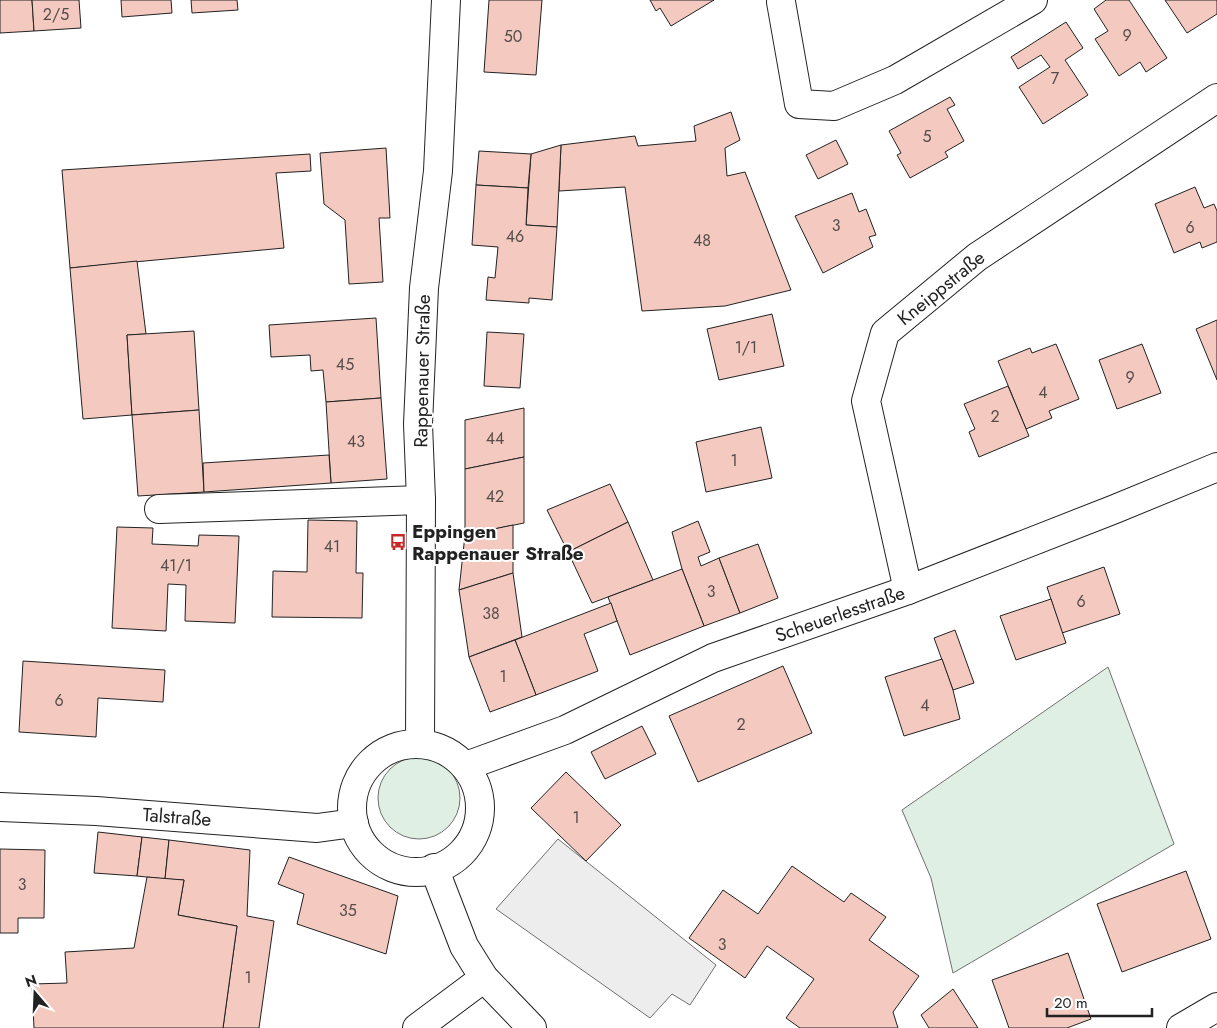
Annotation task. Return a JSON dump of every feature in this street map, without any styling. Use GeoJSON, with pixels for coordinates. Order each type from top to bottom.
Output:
{"type":"FeatureCollection","features":[{"type":"Feature","properties":{"kind":"street","name":"Rappenauer Straße"},"geometry":{"type":"LineString","coordinates":[[420,743],[421,500],[418,424],[424,288],[438,171],[446,0]]}},
{"type":"Feature","properties":{"kind":"street"},"geometry":{"type":"LineString","coordinates":[[781,2],[798,104],[834,106],[895,80],[1033,0]]}},
{"type":"Feature","properties":{"kind":"street","name":"Kneippstraße"},"geometry":{"type":"LineString","coordinates":[[908,590],[866,401],[885,333],[977,257],[1217,98]]}},
{"type":"Feature","properties":{"kind":"street","name":"Scheuerlesstraße"},"geometry":{"type":"LineString","coordinates":[[466,766],[565,730],[713,658],[908,590],[1115,510],[1217,467]]}},
{"type":"Feature","properties":{"kind":"street"},"geometry":{"type":"LineString","coordinates":[[160,510],[421,500]]}},
{"type":"Feature","properties":{"kind":"street"},"geometry":{"type":"LineString","coordinates":[[420,743],[441,748],[459,759],[466,766],[477,788],[481,809],[478,826],[469,845],[451,862],[416,872],[393,867],[380,861],[362,843],[354,823],[352,800],[360,776],[374,758],[398,746],[420,743]]}},
{"type":"Feature","properties":{"kind":"street","name":"Talstraße"},"geometry":{"type":"LineString","coordinates":[[0,807],[96,811],[317,828],[354,823]]}},
{"type":"Feature","properties":{"kind":"street"},"geometry":{"type":"LineString","coordinates":[[434,868],[464,946],[484,978],[532,1028]]}},
{"type":"Feature","properties":{"kind":"street"},"geometry":{"type":"LineString","coordinates":[[417,1028],[484,978]]}},
{"type":"Feature","properties":{"kind":"street"},"geometry":{"type":"LineString","coordinates":[[1181,1028],[1217,1006]]}},
{"type":"Feature","properties":{"kind":"green space"},"geometry":{"type":"Polygon","coordinates":[[[1108,667],[1174,844],[953,973],[931,878],[902,810],[1108,667]]]}},
{"type":"Feature","properties":{"kind":"green space"},"geometry":{"type":"Polygon","coordinates":[[[419,757],[435,760],[448,769],[457,782],[460,798],[457,814],[448,827],[435,836],[419,839],[403,836],[390,827],[381,814],[378,798],[381,782],[390,769],[403,760],[419,757]]]}},
{"type":"Feature","properties":{"kind":"shaded area"},"geometry":{"type":"Polygon","coordinates":[[[558,839],[716,965],[690,1005],[672,994],[650,1018],[496,909],[558,839]]]}},
{"type":"Feature","properties":{"kind":"building"},"geometry":{"type":"Polygon","coordinates":[[[0,0],[32,0],[34,31],[0,33],[0,0]]]}},
{"type":"Feature","properties":{"kind":"building"},"geometry":{"type":"Polygon","coordinates":[[[32,0],[79,0],[81,28],[34,31],[32,0]]]}},
{"type":"Feature","properties":{"kind":"building"},"geometry":{"type":"Polygon","coordinates":[[[121,0],[171,0],[172,13],[122,17],[121,0]]]}},
{"type":"Feature","properties":{"kind":"building"},"geometry":{"type":"Polygon","coordinates":[[[191,0],[237,0],[238,10],[192,13],[191,0]]]}},
{"type":"Feature","properties":{"kind":"building"},"geometry":{"type":"Polygon","coordinates":[[[489,0],[542,0],[536,75],[484,72],[489,0]]]}},
{"type":"Feature","properties":{"kind":"building"},"geometry":{"type":"Polygon","coordinates":[[[650,0],[714,0],[671,26],[660,8],[656,11],[650,0]]]}},
{"type":"Feature","properties":{"kind":"building"},"geometry":{"type":"Polygon","coordinates":[[[1106,0],[1129,0],[1167,58],[1146,72],[1140,62],[1119,76],[1095,39],[1108,31],[1094,9],[1106,0]]]}},
{"type":"Feature","properties":{"kind":"building"},"geometry":{"type":"Polygon","coordinates":[[[1165,0],[1217,0],[1217,14],[1187,33],[1165,0]]]}},
{"type":"Feature","properties":{"kind":"building"},"geometry":{"type":"Polygon","coordinates":[[[1066,22],[1083,48],[1065,60],[1088,95],[1043,124],[1019,87],[1050,67],[1041,55],[1018,69],[1011,57],[1066,22]]]}},
{"type":"Feature","properties":{"kind":"building"},"geometry":{"type":"Polygon","coordinates":[[[950,97],[955,105],[947,109],[964,141],[945,152],[948,157],[910,178],[897,155],[901,153],[889,131],[950,97]]]}},
{"type":"Feature","properties":{"kind":"building"},"geometry":{"type":"Polygon","coordinates":[[[731,112],[740,140],[725,148],[727,176],[745,172],[791,290],[725,306],[642,311],[625,187],[559,191],[561,145],[635,136],[638,146],[696,141],[694,126],[731,112]]]}},
{"type":"Feature","properties":{"kind":"building"},"geometry":{"type":"Polygon","coordinates":[[[836,140],[848,164],[818,179],[806,155],[836,140]]]}},
{"type":"Feature","properties":{"kind":"building"},"geometry":{"type":"Polygon","coordinates":[[[561,145],[557,227],[526,225],[531,154],[561,145]]]}},
{"type":"Feature","properties":{"kind":"building"},"geometry":{"type":"Polygon","coordinates":[[[386,148],[390,218],[379,218],[383,282],[349,284],[345,220],[324,204],[320,153],[386,148]]]}},
{"type":"Feature","properties":{"kind":"building"},"geometry":{"type":"Polygon","coordinates":[[[479,151],[531,154],[528,188],[476,185],[479,151]]]}},
{"type":"Feature","properties":{"kind":"building"},"geometry":{"type":"Polygon","coordinates":[[[310,154],[311,171],[276,173],[284,248],[70,268],[62,170],[310,154]]]}},
{"type":"Feature","properties":{"kind":"building"},"geometry":{"type":"Polygon","coordinates":[[[476,185],[528,188],[526,225],[557,227],[552,300],[529,298],[529,303],[486,300],[488,277],[495,278],[498,247],[472,245],[476,185]]]}},
{"type":"Feature","properties":{"kind":"building"},"geometry":{"type":"Polygon","coordinates":[[[1195,187],[1204,208],[1214,204],[1217,211],[1217,242],[1202,248],[1200,242],[1174,253],[1155,204],[1195,187]]]}},
{"type":"Feature","properties":{"kind":"building"},"geometry":{"type":"Polygon","coordinates":[[[852,193],[859,212],[866,209],[876,235],[869,237],[873,247],[823,273],[795,216],[852,193]]]}},
{"type":"Feature","properties":{"kind":"building"},"geometry":{"type":"Polygon","coordinates":[[[137,261],[146,334],[127,335],[132,415],[83,419],[70,268],[137,261]]]}},
{"type":"Feature","properties":{"kind":"building"},"geometry":{"type":"Polygon","coordinates":[[[772,314],[784,366],[719,380],[707,329],[772,314]]]}},
{"type":"Feature","properties":{"kind":"building"},"geometry":{"type":"Polygon","coordinates":[[[376,318],[381,398],[326,402],[323,370],[311,371],[310,355],[271,357],[269,325],[376,318]]]}},
{"type":"Feature","properties":{"kind":"building"},"geometry":{"type":"Polygon","coordinates":[[[1217,320],[1217,380],[1196,329],[1217,320]]]}},
{"type":"Feature","properties":{"kind":"building"},"geometry":{"type":"Polygon","coordinates":[[[194,331],[199,410],[132,415],[127,335],[194,331]]]}},
{"type":"Feature","properties":{"kind":"building"},"geometry":{"type":"Polygon","coordinates":[[[487,332],[524,334],[520,388],[484,386],[487,332]]]}},
{"type":"Feature","properties":{"kind":"building"},"geometry":{"type":"Polygon","coordinates":[[[1056,344],[1079,399],[1049,411],[1052,418],[1026,429],[998,361],[1030,348],[1032,353],[1056,344]]]}},
{"type":"Feature","properties":{"kind":"building"},"geometry":{"type":"Polygon","coordinates":[[[1142,344],[1161,393],[1117,409],[1099,360],[1142,344]]]}},
{"type":"Feature","properties":{"kind":"building"},"geometry":{"type":"Polygon","coordinates":[[[1008,386],[1029,436],[979,457],[969,432],[975,429],[964,404],[1008,386]]]}},
{"type":"Feature","properties":{"kind":"building"},"geometry":{"type":"Polygon","coordinates":[[[381,398],[387,479],[331,483],[326,402],[381,398]]]}},
{"type":"Feature","properties":{"kind":"building"},"geometry":{"type":"Polygon","coordinates":[[[524,408],[524,457],[465,469],[465,420],[524,408]]]}},
{"type":"Feature","properties":{"kind":"building"},"geometry":{"type":"Polygon","coordinates":[[[199,410],[204,492],[138,496],[132,415],[199,410]]]}},
{"type":"Feature","properties":{"kind":"building"},"geometry":{"type":"Polygon","coordinates":[[[761,427],[772,478],[706,492],[696,442],[761,427]]]}},
{"type":"Feature","properties":{"kind":"building"},"geometry":{"type":"Polygon","coordinates":[[[329,455],[331,483],[204,492],[203,463],[329,455]]]}},
{"type":"Feature","properties":{"kind":"building"},"geometry":{"type":"Polygon","coordinates":[[[524,457],[524,523],[465,535],[465,469],[524,457]]]}},
{"type":"Feature","properties":{"kind":"building"},"geometry":{"type":"Polygon","coordinates":[[[610,484],[628,522],[568,552],[547,510],[610,484]]]}},
{"type":"Feature","properties":{"kind":"building"},"geometry":{"type":"Polygon","coordinates":[[[308,520],[357,521],[356,573],[363,573],[362,618],[272,617],[273,571],[307,572],[308,520]]]}},
{"type":"Feature","properties":{"kind":"building"},"geometry":{"type":"Polygon","coordinates":[[[698,521],[710,552],[698,557],[701,566],[719,558],[740,613],[704,626],[682,569],[672,532],[698,521]]]}},
{"type":"Feature","properties":{"kind":"building"},"geometry":{"type":"Polygon","coordinates":[[[628,522],[653,580],[592,603],[568,552],[628,522]]]}},
{"type":"Feature","properties":{"kind":"building"},"geometry":{"type":"Polygon","coordinates":[[[513,525],[513,573],[459,590],[465,535],[513,525]]]}},
{"type":"Feature","properties":{"kind":"building"},"geometry":{"type":"Polygon","coordinates":[[[117,527],[153,528],[152,544],[198,546],[199,535],[239,536],[235,623],[185,621],[186,585],[168,584],[166,631],[112,628],[117,527]]]}},
{"type":"Feature","properties":{"kind":"building"},"geometry":{"type":"Polygon","coordinates":[[[758,544],[778,598],[740,613],[719,558],[758,544]]]}},
{"type":"Feature","properties":{"kind":"building"},"geometry":{"type":"Polygon","coordinates":[[[1104,567],[1120,614],[1062,633],[1047,587],[1104,567]]]}},
{"type":"Feature","properties":{"kind":"building"},"geometry":{"type":"Polygon","coordinates":[[[682,569],[704,626],[630,655],[608,597],[682,569]]]}},
{"type":"Feature","properties":{"kind":"building"},"geometry":{"type":"Polygon","coordinates":[[[513,573],[522,637],[469,657],[459,590],[513,573]]]}},
{"type":"Feature","properties":{"kind":"building"},"geometry":{"type":"Polygon","coordinates":[[[1051,599],[1066,643],[1016,660],[1000,616],[1051,599]]]}},
{"type":"Feature","properties":{"kind":"building"},"geometry":{"type":"Polygon","coordinates":[[[611,603],[617,621],[584,634],[598,671],[536,695],[515,640],[611,603]]]}},
{"type":"Feature","properties":{"kind":"building"},"geometry":{"type":"Polygon","coordinates":[[[955,630],[974,683],[953,690],[934,638],[955,630]]]}},
{"type":"Feature","properties":{"kind":"building"},"geometry":{"type":"Polygon","coordinates":[[[515,640],[536,695],[490,712],[469,657],[515,640]]]}},
{"type":"Feature","properties":{"kind":"building"},"geometry":{"type":"Polygon","coordinates":[[[942,659],[953,690],[960,719],[904,736],[885,677],[942,659]]]}},
{"type":"Feature","properties":{"kind":"building"},"geometry":{"type":"Polygon","coordinates":[[[23,661],[165,670],[163,702],[98,698],[96,737],[19,732],[23,661]]]}},
{"type":"Feature","properties":{"kind":"building"},"geometry":{"type":"Polygon","coordinates":[[[783,666],[812,733],[698,782],[669,716],[783,666]]]}},
{"type":"Feature","properties":{"kind":"building"},"geometry":{"type":"Polygon","coordinates":[[[642,726],[656,754],[605,779],[591,752],[642,726]]]}},
{"type":"Feature","properties":{"kind":"building"},"geometry":{"type":"Polygon","coordinates":[[[566,772],[621,825],[586,861],[531,808],[566,772]]]}},
{"type":"Feature","properties":{"kind":"building"},"geometry":{"type":"Polygon","coordinates":[[[98,832],[142,837],[137,876],[94,873],[98,832]]]}},
{"type":"Feature","properties":{"kind":"building"},"geometry":{"type":"Polygon","coordinates":[[[142,837],[169,840],[165,879],[137,876],[142,837]]]}},
{"type":"Feature","properties":{"kind":"building"},"geometry":{"type":"Polygon","coordinates":[[[169,840],[250,850],[247,916],[274,921],[259,1028],[223,1028],[237,926],[178,915],[184,880],[165,879],[169,840]]]}},
{"type":"Feature","properties":{"kind":"building"},"geometry":{"type":"Polygon","coordinates":[[[0,849],[45,850],[44,918],[18,918],[18,933],[0,933],[0,849]]]}},
{"type":"Feature","properties":{"kind":"building"},"geometry":{"type":"Polygon","coordinates":[[[289,857],[398,896],[386,954],[297,924],[304,894],[278,884],[289,857]]]}},
{"type":"Feature","properties":{"kind":"building"},"geometry":{"type":"Polygon","coordinates":[[[792,866],[844,902],[851,893],[886,917],[869,940],[919,976],[893,1012],[898,1028],[800,1028],[786,1018],[814,979],[767,946],[745,978],[689,938],[723,890],[758,914],[792,866]]]}},
{"type":"Feature","properties":{"kind":"building"},"geometry":{"type":"Polygon","coordinates":[[[1186,871],[1211,939],[1122,972],[1097,904],[1186,871]]]}},
{"type":"Feature","properties":{"kind":"building"},"geometry":{"type":"Polygon","coordinates":[[[147,877],[184,880],[178,915],[237,926],[223,1028],[34,1028],[32,984],[67,983],[65,952],[134,948],[147,877]]]}},
{"type":"Feature","properties":{"kind":"building"},"geometry":{"type":"Polygon","coordinates":[[[1068,953],[1091,1019],[1067,1028],[1009,1028],[992,980],[1068,953]]]}},
{"type":"Feature","properties":{"kind":"building"},"geometry":{"type":"Polygon","coordinates":[[[953,989],[978,1028],[929,1028],[921,1015],[953,989]]]}},
{"type":"Feature","properties":{"kind":"place","name":"Eppingen Rappenauer Straße"},"geometry":{"type":"Point","coordinates":[398,542]}}]}
